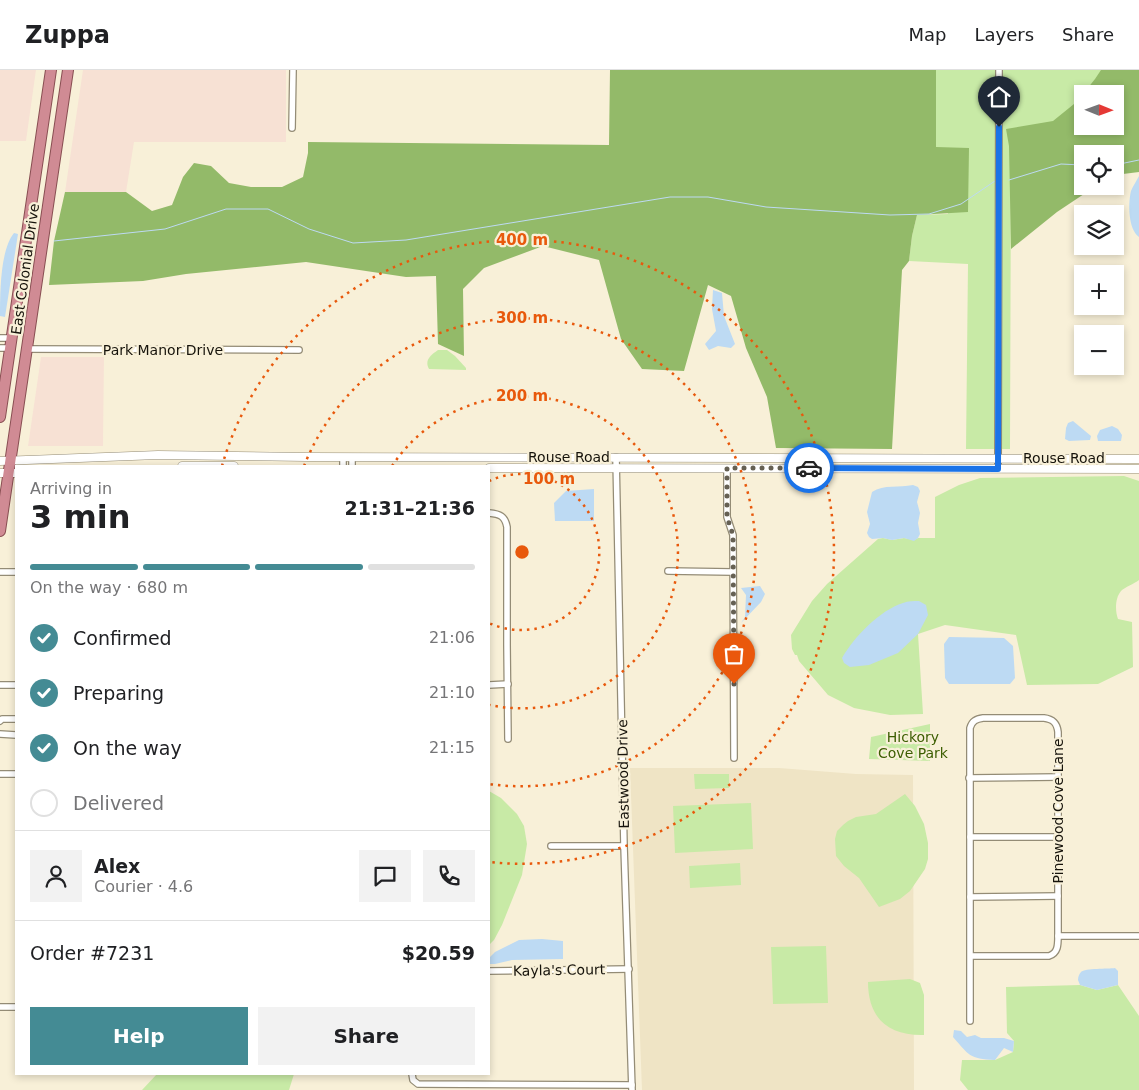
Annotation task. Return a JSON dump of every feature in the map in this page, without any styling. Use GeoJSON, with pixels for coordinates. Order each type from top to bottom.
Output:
{"type":"FeatureCollection","features":[{"type":"Feature","properties":{"kind":"highway","name":"East Colonial Drive"},"geometry":{"type":"LineString","coordinates":[[0,417],[7,345],[51,70]]}},
{"type":"Feature","properties":{"kind":"highway"},"geometry":{"type":"LineString","coordinates":[[57,70],[64,82],[65,92]]}},
{"type":"Feature","properties":{"kind":"highway","name":"East Colonial Drive"},"geometry":{"type":"LineString","coordinates":[[0,530],[8,473],[5,460],[27,349],[68,70]]}},
{"type":"Feature","properties":{"kind":"highway"},"geometry":{"type":"LineString","coordinates":[[30,210],[38,216],[42,226],[43,237]]}},
{"type":"Feature","properties":{"kind":"street"},"geometry":{"type":"LineString","coordinates":[[292,128],[293,70]]}},
{"type":"Feature","properties":{"kind":"street"},"geometry":{"type":"LineString","coordinates":[[998,469],[999,70]]}},
{"type":"Feature","properties":{"kind":"street"},"geometry":{"type":"LineString","coordinates":[[0,338],[7,345]]}},
{"type":"Feature","properties":{"kind":"street","name":"Park Manor Drive"},"geometry":{"type":"LineString","coordinates":[[27,349],[299,350]]}},
{"type":"Feature","properties":{"kind":"street","name":"Rouse Road"},"geometry":{"type":"LineString","coordinates":[[5,460],[158,455],[1139,459]]}},
{"type":"Feature","properties":{"kind":"street"},"geometry":{"type":"LineString","coordinates":[[343,457],[343,465]]}},
{"type":"Feature","properties":{"kind":"street"},"geometry":{"type":"LineString","coordinates":[[352,457],[352,465]]}},
{"type":"Feature","properties":{"kind":"street","name":"Eastwood Drive"},"geometry":{"type":"LineString","coordinates":[[616,457],[624,846],[632,1088]]}},
{"type":"Feature","properties":{"kind":"street","name":"Rouse Road"},"geometry":{"type":"LineString","coordinates":[[490,468],[1139,469]]}},
{"type":"Feature","properties":{"kind":"street"},"geometry":{"type":"LineString","coordinates":[[727,468],[727,517],[733,535],[734,758]]}},
{"type":"Feature","properties":{"kind":"street"},"geometry":{"type":"LineString","coordinates":[[490,513],[504,518],[507,528],[508,739]]}},
{"type":"Feature","properties":{"kind":"street"},"geometry":{"type":"LineString","coordinates":[[668,571],[732,572]]}},
{"type":"Feature","properties":{"kind":"street"},"geometry":{"type":"LineString","coordinates":[[0,572],[15,572]]}},
{"type":"Feature","properties":{"kind":"street"},"geometry":{"type":"LineString","coordinates":[[490,685],[508,684]]}},
{"type":"Feature","properties":{"kind":"street"},"geometry":{"type":"LineString","coordinates":[[0,685],[15,685]]}},
{"type":"Feature","properties":{"kind":"street"},"geometry":{"type":"LineString","coordinates":[[0,721],[2,718],[15,719]]}},
{"type":"Feature","properties":{"kind":"street","name":"Pinewood Cove Lane"},"geometry":{"type":"LineString","coordinates":[[970,956],[1048,956],[1058,949],[1058,729],[1056,723],[1044,718],[987,718],[979,719],[971,724],[969,778],[970,1021]]}},
{"type":"Feature","properties":{"kind":"street"},"geometry":{"type":"LineString","coordinates":[[0,734],[15,735]]}},
{"type":"Feature","properties":{"kind":"street"},"geometry":{"type":"LineString","coordinates":[[0,774],[15,774]]}},
{"type":"Feature","properties":{"kind":"street"},"geometry":{"type":"LineString","coordinates":[[969,778],[1058,778]]}},
{"type":"Feature","properties":{"kind":"street"},"geometry":{"type":"LineString","coordinates":[[970,837],[1058,837]]}},
{"type":"Feature","properties":{"kind":"street"},"geometry":{"type":"LineString","coordinates":[[551,846],[624,846]]}},
{"type":"Feature","properties":{"kind":"street"},"geometry":{"type":"LineString","coordinates":[[970,897],[1058,896]]}},
{"type":"Feature","properties":{"kind":"street"},"geometry":{"type":"LineString","coordinates":[[1058,936],[1139,936]]}},
{"type":"Feature","properties":{"kind":"street","name":"Kayla's Court"},"geometry":{"type":"LineString","coordinates":[[490,971],[629,969]]}},
{"type":"Feature","properties":{"kind":"street"},"geometry":{"type":"LineString","coordinates":[[0,1007],[15,1007]]}},
{"type":"Feature","properties":{"kind":"street"},"geometry":{"type":"LineString","coordinates":[[412,1075],[413,1080],[418,1084],[632,1088]]}},
{"type":"Feature","properties":{"kind":"shaded area"},"geometry":{"type":"Polygon","coordinates":[[[0,70],[36,70],[26,141],[0,141],[0,70]]]}},
{"type":"Feature","properties":{"kind":"shaded area"},"geometry":{"type":"Polygon","coordinates":[[[83,70],[286,70],[286,142],[134,142],[126,192],[65,192],[83,70]]]}},
{"type":"Feature","properties":{"kind":"shaded area"},"geometry":{"type":"Polygon","coordinates":[[[41,357],[104,357],[103,446],[28,446],[41,357]]]}},
{"type":"Feature","properties":{"kind":"shaded area"},"geometry":{"type":"Polygon","coordinates":[[[630,768],[779,768],[856,774],[913,775],[914,1090],[642,1090],[630,768]]]}},
{"type":"Feature","properties":{"kind":"green space"},"geometry":{"type":"Polygon","coordinates":[[[610,70],[936,70],[936,147],[969,148],[968,212],[917,215],[909,261],[902,270],[892,449],[776,448],[767,397],[746,348],[731,296],[708,285],[684,371],[642,369],[621,339],[599,260],[543,246],[484,268],[463,289],[464,356],[438,344],[436,276],[406,277],[306,262],[186,274],[143,281],[49,285],[54,241],[65,192],[126,192],[152,211],[172,205],[183,177],[194,163],[211,166],[229,183],[251,187],[282,187],[303,177],[308,153],[308,142],[609,145],[610,70]]]}},
{"type":"Feature","properties":{"kind":"green space"},"geometry":{"type":"Polygon","coordinates":[[[936,70],[1139,70],[1139,151],[1124,151],[1124,145],[1074,145],[1074,150],[1011,149],[1010,449],[966,449],[968,264],[909,261],[917,215],[948,214],[936,147],[936,70]]]}},
{"type":"Feature","properties":{"kind":"green space"},"geometry":{"type":"Polygon","coordinates":[[[1101,70],[1139,70],[1139,172],[1124,174],[1124,145],[1074,145],[1074,195],[1082,195],[1057,212],[1011,249],[1009,146],[1006,129],[1053,121],[1074,104],[1074,135],[1124,135],[1124,85],[1090,85],[1101,70]]]}},
{"type":"Feature","properties":{"kind":"green space"},"geometry":{"type":"Polygon","coordinates":[[[438,350],[447,350],[455,356],[466,370],[429,369],[428,360],[438,350]]]}},
{"type":"Feature","properties":{"kind":"green space"},"geometry":{"type":"Polygon","coordinates":[[[1124,476],[1139,481],[1139,580],[1121,591],[1116,605],[1118,619],[1132,622],[1133,667],[1098,684],[1027,685],[1016,635],[945,625],[918,634],[923,714],[890,715],[854,708],[828,695],[799,661],[797,655],[795,655],[792,649],[791,635],[812,601],[827,584],[878,539],[892,540],[904,538],[914,540],[918,538],[935,538],[935,497],[959,485],[980,478],[1124,476]]]}},
{"type":"Feature","properties":{"kind":"green space","name":"Hickory Cove Park"},"geometry":{"type":"Polygon","coordinates":[[[930,724],[930,761],[869,759],[871,737],[930,724]]]}},
{"type":"Feature","properties":{"kind":"green space"},"geometry":{"type":"Polygon","coordinates":[[[694,774],[729,774],[729,788],[695,789],[694,774]]]}},
{"type":"Feature","properties":{"kind":"green space"},"geometry":{"type":"Polygon","coordinates":[[[490,792],[501,798],[517,814],[524,826],[527,844],[522,875],[494,940],[490,944],[490,792]]]}},
{"type":"Feature","properties":{"kind":"green space"},"geometry":{"type":"Polygon","coordinates":[[[905,794],[915,806],[924,824],[928,843],[928,859],[925,869],[910,891],[900,899],[879,907],[859,878],[844,866],[836,856],[835,839],[837,831],[848,821],[856,817],[876,814],[905,794]]]}},
{"type":"Feature","properties":{"kind":"green space"},"geometry":{"type":"Polygon","coordinates":[[[751,803],[753,849],[675,853],[673,806],[751,803]]]}},
{"type":"Feature","properties":{"kind":"green space"},"geometry":{"type":"Polygon","coordinates":[[[740,863],[741,885],[690,888],[689,866],[740,863]]]}},
{"type":"Feature","properties":{"kind":"green space"},"geometry":{"type":"Polygon","coordinates":[[[826,946],[828,1003],[773,1004],[771,947],[826,946]]]}},
{"type":"Feature","properties":{"kind":"green space"},"geometry":{"type":"Polygon","coordinates":[[[910,979],[920,983],[924,995],[924,1035],[900,1032],[890,1028],[876,1015],[869,995],[868,982],[910,979]]]}},
{"type":"Feature","properties":{"kind":"green space"},"geometry":{"type":"Polygon","coordinates":[[[1080,985],[1097,990],[1118,985],[1139,1016],[1139,1090],[968,1090],[960,1080],[962,1060],[995,1060],[1013,1052],[1014,1041],[1007,1033],[1006,987],[1080,985]]]}},
{"type":"Feature","properties":{"kind":"green space"},"geometry":{"type":"Polygon","coordinates":[[[156,1075],[294,1075],[289,1090],[142,1090],[156,1075]]]}},
{"type":"Feature","properties":{"kind":"water"},"geometry":{"type":"Polygon","coordinates":[[[1139,176],[1139,237],[1135,233],[1131,222],[1129,202],[1131,191],[1139,176]]]}},
{"type":"Feature","properties":{"kind":"water"},"geometry":{"type":"Polygon","coordinates":[[[14,233],[18,234],[5,317],[0,316],[3,261],[9,241],[14,233]]]}},
{"type":"Feature","properties":{"kind":"water"},"geometry":{"type":"Polygon","coordinates":[[[713,290],[722,293],[724,316],[735,344],[731,348],[718,346],[709,350],[705,344],[716,331],[712,309],[713,290]]]}},
{"type":"Feature","properties":{"kind":"water"},"geometry":{"type":"Polygon","coordinates":[[[1073,421],[1091,436],[1090,440],[1069,441],[1065,439],[1068,423],[1073,421]]]}},
{"type":"Feature","properties":{"kind":"water"},"geometry":{"type":"Polygon","coordinates":[[[1112,426],[1118,429],[1122,435],[1121,441],[1098,441],[1097,436],[1100,430],[1112,426]]]}},
{"type":"Feature","properties":{"kind":"water"},"geometry":{"type":"Polygon","coordinates":[[[913,485],[918,487],[920,491],[917,502],[920,513],[918,523],[920,534],[918,538],[914,541],[904,538],[892,540],[883,538],[872,539],[869,537],[867,533],[870,524],[867,512],[872,492],[887,487],[913,485]]]}},
{"type":"Feature","properties":{"kind":"water"},"geometry":{"type":"Polygon","coordinates":[[[594,489],[594,521],[555,521],[554,503],[566,491],[594,489]]]}},
{"type":"Feature","properties":{"kind":"water"},"geometry":{"type":"Polygon","coordinates":[[[760,586],[765,594],[761,602],[741,623],[745,617],[746,595],[741,588],[760,586]]]}},
{"type":"Feature","properties":{"kind":"water"},"geometry":{"type":"Polygon","coordinates":[[[909,601],[919,601],[926,605],[928,615],[918,634],[898,653],[869,665],[850,667],[844,663],[842,658],[847,650],[868,625],[894,607],[909,601]]]}},
{"type":"Feature","properties":{"kind":"water"},"geometry":{"type":"Polygon","coordinates":[[[949,637],[1004,638],[1013,646],[1015,678],[1010,684],[949,684],[945,678],[944,644],[949,637]]]}},
{"type":"Feature","properties":{"kind":"water"},"geometry":{"type":"Polygon","coordinates":[[[542,939],[563,941],[563,959],[512,960],[490,964],[490,957],[495,952],[519,940],[542,939]]]}},
{"type":"Feature","properties":{"kind":"water"},"geometry":{"type":"Polygon","coordinates":[[[1115,968],[1118,971],[1118,985],[1097,990],[1080,985],[1078,977],[1083,971],[1115,968]]]}},
{"type":"Feature","properties":{"kind":"water"},"geometry":{"type":"Polygon","coordinates":[[[954,1030],[961,1031],[967,1037],[975,1035],[981,1038],[1004,1038],[1014,1041],[1013,1052],[1004,1048],[995,1060],[980,1059],[966,1052],[953,1037],[954,1030]]]}},
{"type":"Feature","properties":{"kind":"waterway"},"geometry":{"type":"LineString","coordinates":[[1124,163],[1139,160]]}},
{"type":"Feature","properties":{"kind":"waterway"},"geometry":{"type":"LineString","coordinates":[[1009,180],[1061,164],[1074,165]]}},
{"type":"Feature","properties":{"kind":"waterway"},"geometry":{"type":"LineString","coordinates":[[54,241],[165,229],[226,209],[268,209],[309,229],[353,243],[406,240],[670,197],[708,197],[766,207],[890,215],[929,214],[961,204],[995,181]]}},
{"type":"Feature","properties":{"kind":"way so far"},"geometry":{"type":"LineString","coordinates":[[734,684],[733,535],[727,517],[727,468],[809,468]]}},
{"type":"Feature","properties":{"kind":"route"},"geometry":{"type":"LineString","coordinates":[[809,468],[998,469],[999,127]]}}]}
